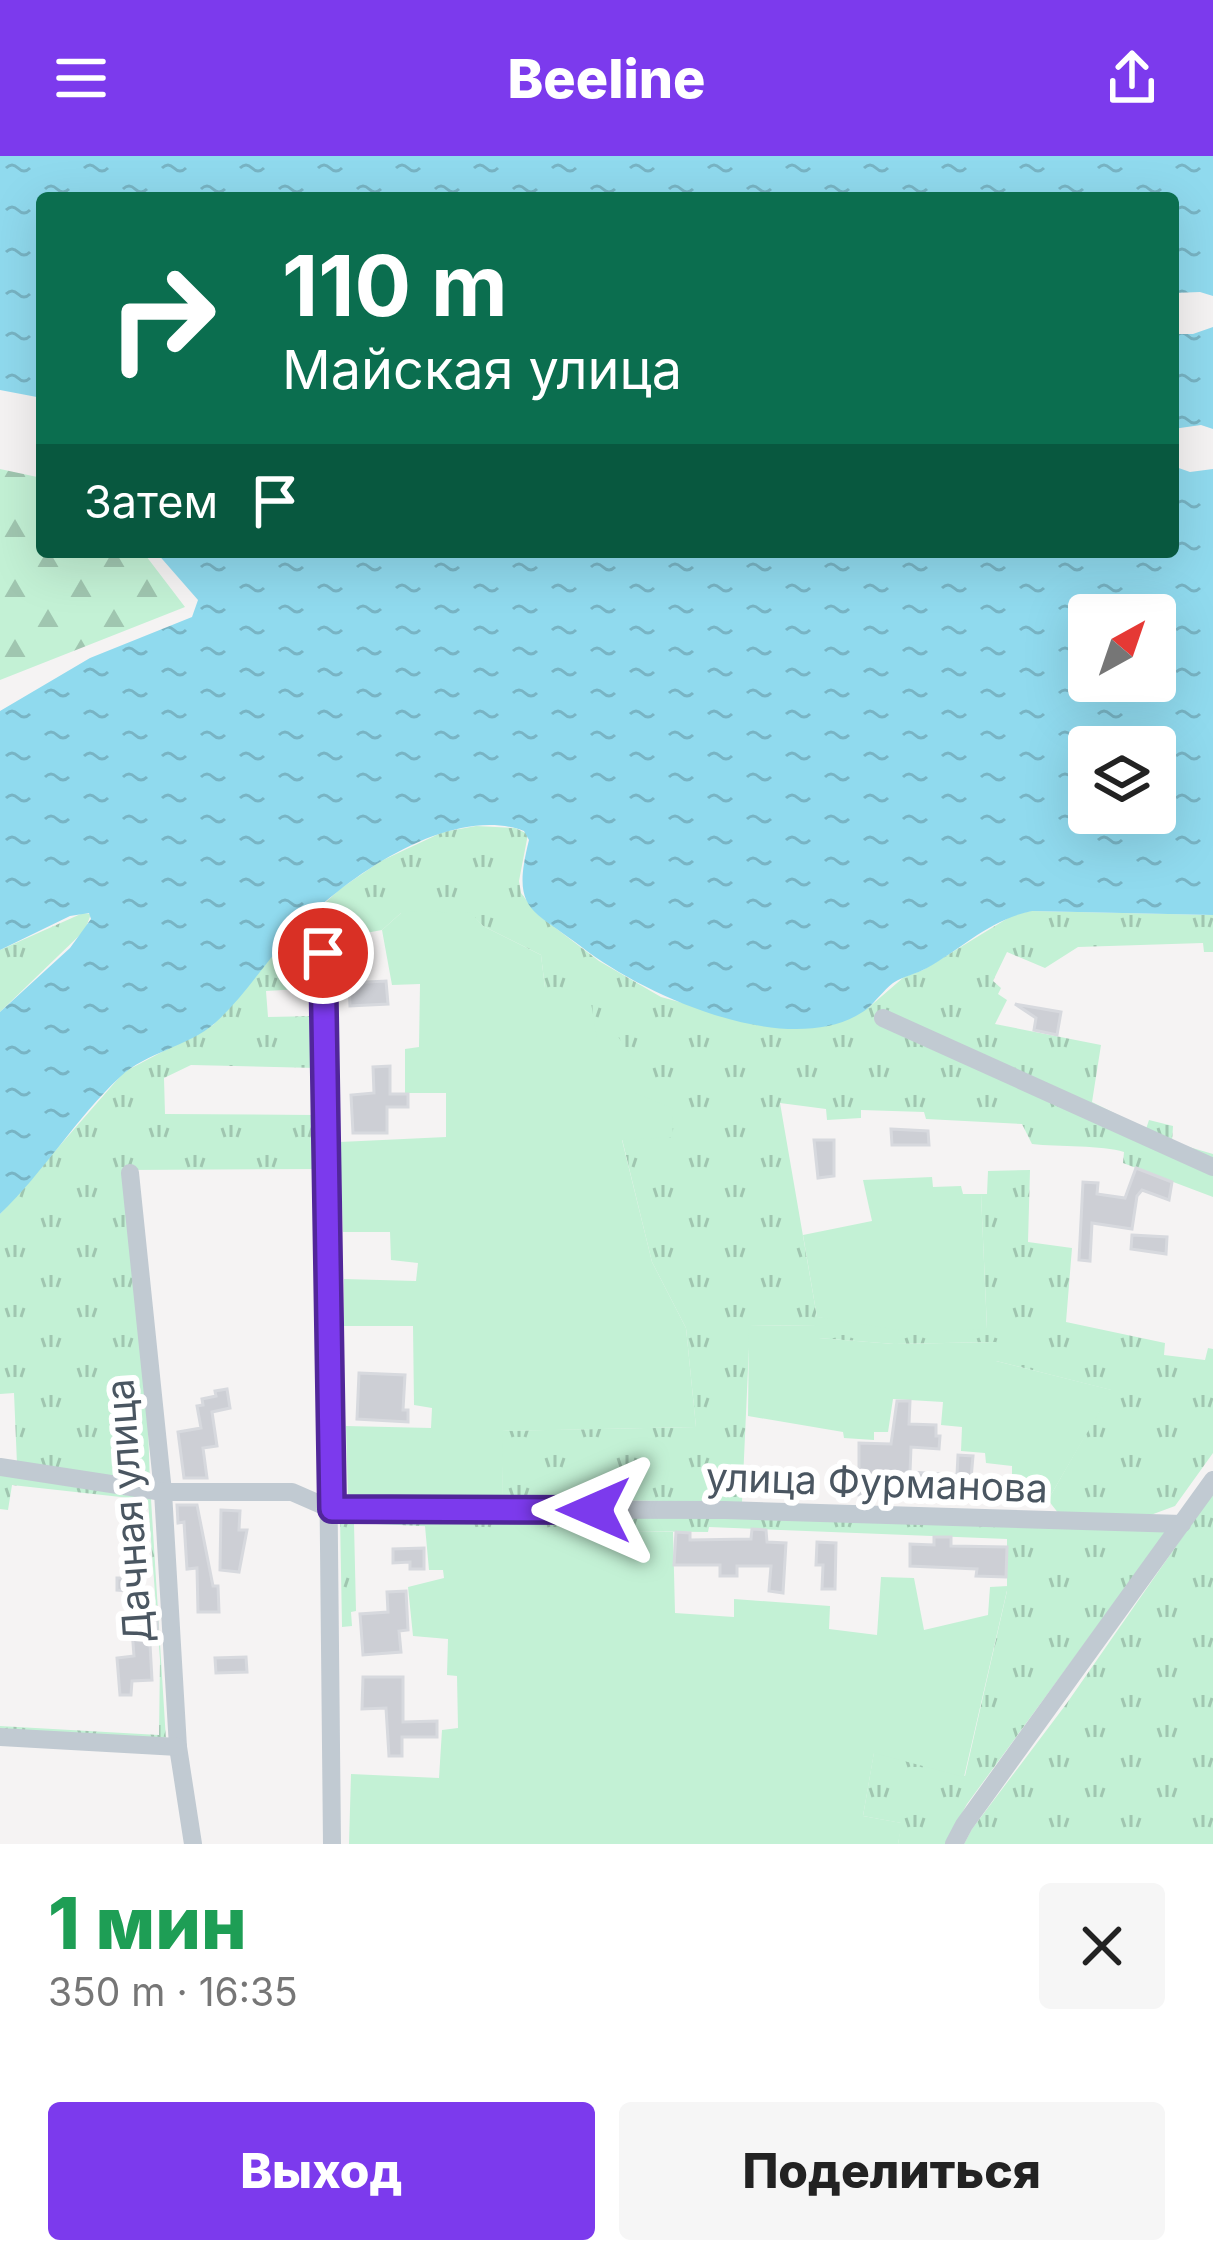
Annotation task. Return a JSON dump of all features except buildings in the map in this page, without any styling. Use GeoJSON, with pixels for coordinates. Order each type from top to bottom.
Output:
{"type":"FeatureCollection","features":[{"type":"Feature","properties":{"kind":"street"},"geometry":{"type":"LineString","coordinates":[[323,953],[332,1844]]}},
{"type":"Feature","properties":{"kind":"street"},"geometry":{"type":"LineString","coordinates":[[883,1018],[1213,1166]]}},
{"type":"Feature","properties":{"kind":"street","name":"Дачная улица"},"geometry":{"type":"LineString","coordinates":[[130,1174],[163,1492],[178,1747],[193,1844]]}},
{"type":"Feature","properties":{"kind":"street","name":"улица Фурманова"},"geometry":{"type":"LineString","coordinates":[[0,1467],[163,1492],[292,1492],[332,1509],[725,1510],[1182,1524]]}},
{"type":"Feature","properties":{"kind":"street"},"geometry":{"type":"LineString","coordinates":[[954,1844],[1213,1480]]}},
{"type":"Feature","properties":{"kind":"street"},"geometry":{"type":"LineString","coordinates":[[0,1737],[178,1747]]}},
{"type":"Feature","properties":{"kind":"green space"},"geometry":{"type":"Polygon","coordinates":[[[0,469],[36,477],[36,558],[148,558],[185,607],[0,680],[0,469]]]}},
{"type":"Feature","properties":{"kind":"green space"},"geometry":{"type":"Polygon","coordinates":[[[476,826],[515,828],[528,834],[521,893],[537,914],[599,961],[661,997],[771,1027],[868,1008],[904,977],[1013,915],[1031,911],[1213,915],[1213,952],[1204,952],[1203,943],[1078,947],[1045,968],[1007,952],[993,981],[1001,988],[998,994],[1007,1000],[995,1024],[1101,1045],[1092,1102],[1146,1129],[1149,1120],[1173,1126],[1172,1142],[1213,1154],[1213,1197],[1123,1163],[1124,1152],[1032,1144],[1022,1124],[861,1110],[861,1118],[827,1120],[826,1109],[780,1103],[817,1317],[987,1328],[981,1194],[987,1194],[988,1171],[1030,1170],[1028,1242],[1072,1248],[1066,1322],[1165,1343],[1164,1355],[1205,1360],[1208,1348],[1213,1349],[1213,1453],[1175,1506],[1148,1516],[1059,1514],[1048,1500],[1111,1390],[996,1361],[995,1342],[894,1344],[818,1338],[818,1326],[750,1325],[742,1502],[503,1499],[501,1431],[696,1427],[686,1328],[652,1262],[622,1139],[635,1093],[597,1039],[545,988],[541,955],[483,926],[470,913],[401,913],[382,930],[360,934],[363,962],[338,964],[337,950],[317,951],[315,988],[266,991],[268,1017],[316,1016],[316,1068],[191,1065],[164,1078],[165,1114],[315,1115],[317,1169],[123,1170],[150,1484],[17,1464],[14,1393],[0,1394],[0,1214],[124,1072],[213,1025],[288,937],[340,889],[381,861],[443,832],[476,826]]]}},
{"type":"Feature","properties":{"kind":"green space"},"geometry":{"type":"Polygon","coordinates":[[[83,913],[91,914],[85,930],[0,1012],[0,950],[83,913]]]}},
{"type":"Feature","properties":{"kind":"green space"},"geometry":{"type":"Polygon","coordinates":[[[401,913],[471,913],[483,926],[541,955],[545,988],[589,991],[597,1038],[619,1038],[635,1061],[635,1093],[672,1108],[673,1137],[622,1140],[652,1262],[686,1328],[696,1427],[502,1431],[503,1499],[371,1504],[348,1496],[346,1426],[431,1428],[432,1408],[414,1405],[413,1326],[344,1326],[344,1279],[416,1281],[418,1263],[391,1260],[390,1232],[343,1232],[340,1142],[446,1137],[446,1093],[405,1093],[405,1049],[419,1047],[420,984],[392,985],[382,930],[401,913]]]}},
{"type":"Feature","properties":{"kind":"green space"},"geometry":{"type":"Polygon","coordinates":[[[932,1177],[933,1187],[961,1186],[963,1194],[981,1194],[987,1329],[911,1332],[817,1317],[803,1235],[872,1221],[863,1180],[932,1177]]]}},
{"type":"Feature","properties":{"kind":"green space"},"geometry":{"type":"Polygon","coordinates":[[[749,1325],[819,1326],[819,1338],[894,1344],[996,1342],[996,1361],[1112,1390],[1048,1500],[1027,1500],[1028,1480],[1012,1478],[1012,1466],[986,1463],[985,1453],[961,1451],[962,1427],[941,1425],[943,1402],[893,1399],[888,1432],[874,1432],[874,1440],[844,1438],[843,1432],[748,1416],[749,1325]]]}},
{"type":"Feature","properties":{"kind":"green space"},"geometry":{"type":"Polygon","coordinates":[[[0,1475],[151,1499],[166,1740],[0,1733],[0,1726],[159,1735],[160,1660],[148,1500],[12,1485],[8,1510],[0,1509],[0,1475]]]}},
{"type":"Feature","properties":{"kind":"green space"},"geometry":{"type":"Polygon","coordinates":[[[1213,1493],[1213,1844],[964,1844],[1067,1703],[1213,1493]]]}},
{"type":"Feature","properties":{"kind":"green space"},"geometry":{"type":"Polygon","coordinates":[[[340,1516],[746,1516],[1167,1531],[967,1804],[945,1844],[898,1844],[901,1823],[863,1816],[874,1752],[965,1776],[1007,1591],[1007,1539],[709,1527],[708,1532],[511,1530],[354,1523],[356,1611],[351,1612],[352,1626],[342,1627],[340,1516]]]}},
{"type":"Feature","properties":{"kind":"green space"},"geometry":{"type":"Polygon","coordinates":[[[425,1526],[673,1532],[675,1613],[734,1617],[734,1599],[830,1606],[829,1629],[877,1635],[881,1577],[914,1578],[924,1630],[988,1615],[990,1587],[1008,1586],[964,1777],[874,1753],[863,1816],[902,1823],[898,1844],[349,1844],[351,1774],[439,1778],[442,1730],[458,1728],[457,1676],[447,1675],[448,1639],[413,1636],[408,1587],[444,1578],[443,1570],[429,1570],[425,1526]]]}},
{"type":"Feature","properties":{"kind":"water"},"geometry":{"type":"Polygon","coordinates":[[[0,156],[1213,156],[1213,296],[1179,293],[1179,192],[36,192],[36,397],[0,390],[0,156]]]}},
{"type":"Feature","properties":{"kind":"water"},"geometry":{"type":"Polygon","coordinates":[[[1213,327],[1213,429],[1201,425],[1179,428],[1179,334],[1213,327]]]}},
{"type":"Feature","properties":{"kind":"water"},"geometry":{"type":"Polygon","coordinates":[[[1179,468],[1213,469],[1213,915],[1032,911],[990,927],[927,968],[889,986],[867,1009],[836,1024],[801,1029],[761,1026],[681,1003],[610,967],[530,906],[524,895],[529,840],[524,831],[494,825],[461,828],[394,854],[333,896],[286,940],[215,1023],[120,1077],[0,1214],[0,1012],[70,948],[91,919],[89,913],[70,916],[0,950],[0,711],[90,658],[192,617],[198,600],[161,558],[1179,558],[1179,468]]]}},
{"type":"Feature","properties":{"kind":"route"},"geometry":{"type":"LineString","coordinates":[[323,953],[332,1509],[594,1510]]}}]}
